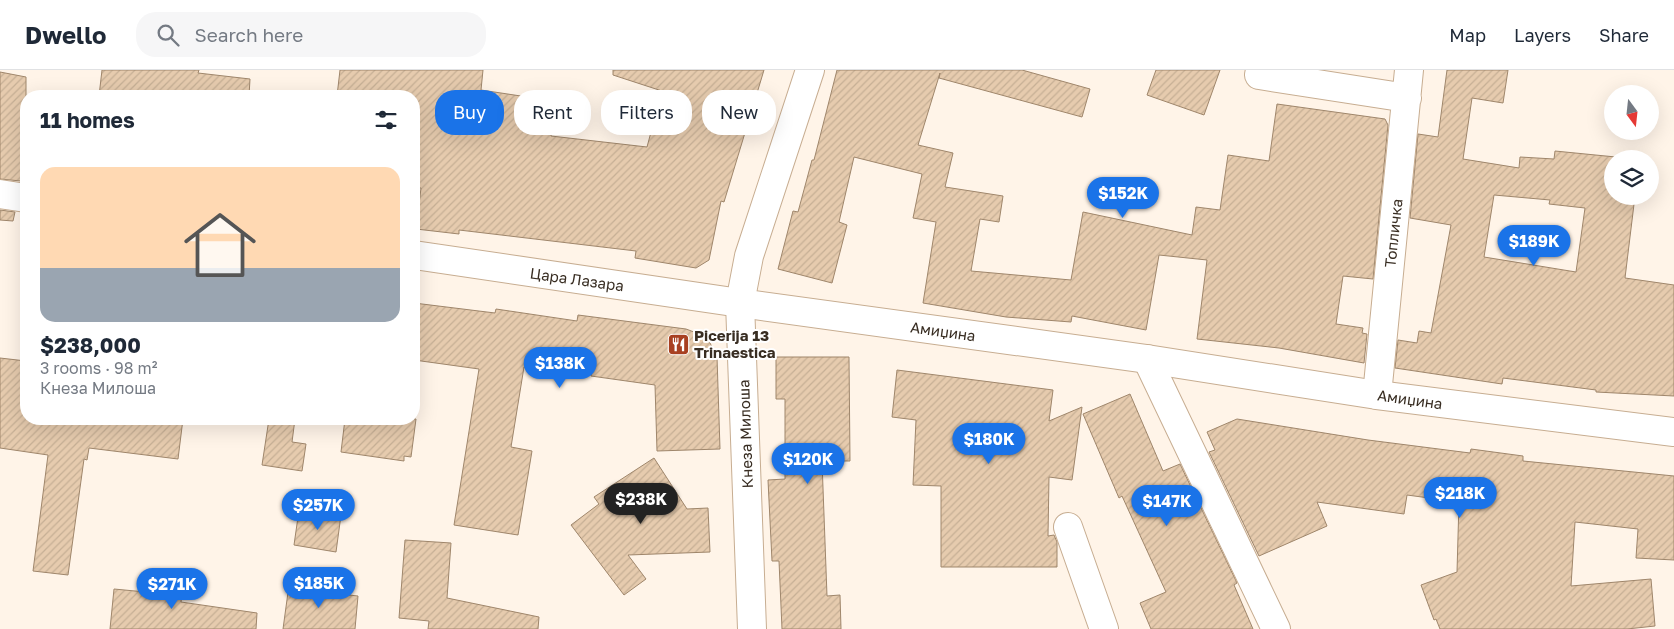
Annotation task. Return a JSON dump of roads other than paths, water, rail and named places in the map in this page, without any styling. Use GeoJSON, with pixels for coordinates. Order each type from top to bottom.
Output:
{"type":"FeatureCollection","features":[{"type":"Feature","properties":{"kind":"street","name":"Кнеза Милоша"},"geometry":{"type":"LineString","coordinates":[[752,629],[740,303],[748,256],[810,70]]}},
{"type":"Feature","properties":{"kind":"street"},"geometry":{"type":"LineString","coordinates":[[1260,70],[1259,75],[1407,98]]}},
{"type":"Feature","properties":{"kind":"street","name":"Топличка"},"geometry":{"type":"LineString","coordinates":[[1377,395],[1409,70]]}},
{"type":"Feature","properties":{"kind":"street"},"geometry":{"type":"LineString","coordinates":[[0,194],[20,197]]}},
{"type":"Feature","properties":{"kind":"street","name":"Цара Лазара"},"geometry":{"type":"LineString","coordinates":[[420,256],[740,303]]}},
{"type":"Feature","properties":{"kind":"street","name":"Амиџина"},"geometry":{"type":"LineString","coordinates":[[740,303],[1147,359],[1377,395],[1674,432]]}},
{"type":"Feature","properties":{"kind":"street"},"geometry":{"type":"LineString","coordinates":[[1147,359],[1276,629]]}},
{"type":"Feature","properties":{"kind":"street"},"geometry":{"type":"LineString","coordinates":[[1068,528],[1104,629]]}},
{"type":"Feature","properties":{"kind":"place","name":"Picerija 13 Trinaestica"},"geometry":{"type":"Point","coordinates":[678,344]}}]}
